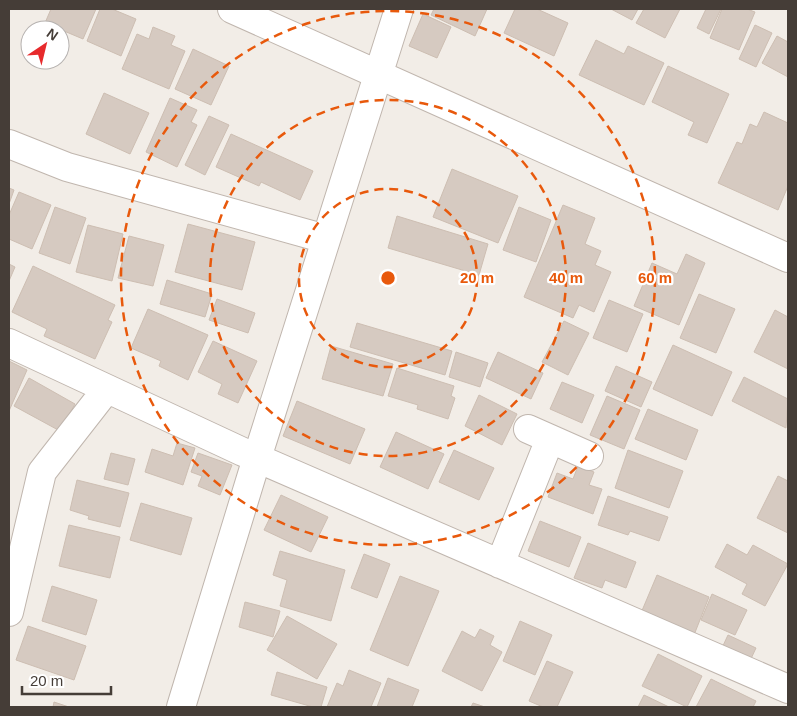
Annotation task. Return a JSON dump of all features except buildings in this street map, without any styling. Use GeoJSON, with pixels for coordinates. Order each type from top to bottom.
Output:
{"type":"FeatureCollection","features":[{"type":"Feature","properties":{"kind":"street"},"geometry":{"type":"LineString","coordinates":[[232,9],[788,258]]}},
{"type":"Feature","properties":{"kind":"street"},"geometry":{"type":"LineString","coordinates":[[181,707],[256,458],[380,74],[399,9]]}},
{"type":"Feature","properties":{"kind":"street"},"geometry":{"type":"LineString","coordinates":[[9,144],[67,167],[326,239]]}},
{"type":"Feature","properties":{"kind":"street"},"geometry":{"type":"LineString","coordinates":[[9,343],[106,390],[256,458],[500,564],[786,693]]}},
{"type":"Feature","properties":{"kind":"street"},"geometry":{"type":"LineString","coordinates":[[9,612],[42,472],[106,390]]}},
{"type":"Feature","properties":{"kind":"street"},"geometry":{"type":"LineString","coordinates":[[500,564],[539,434],[590,456]]}}]}
